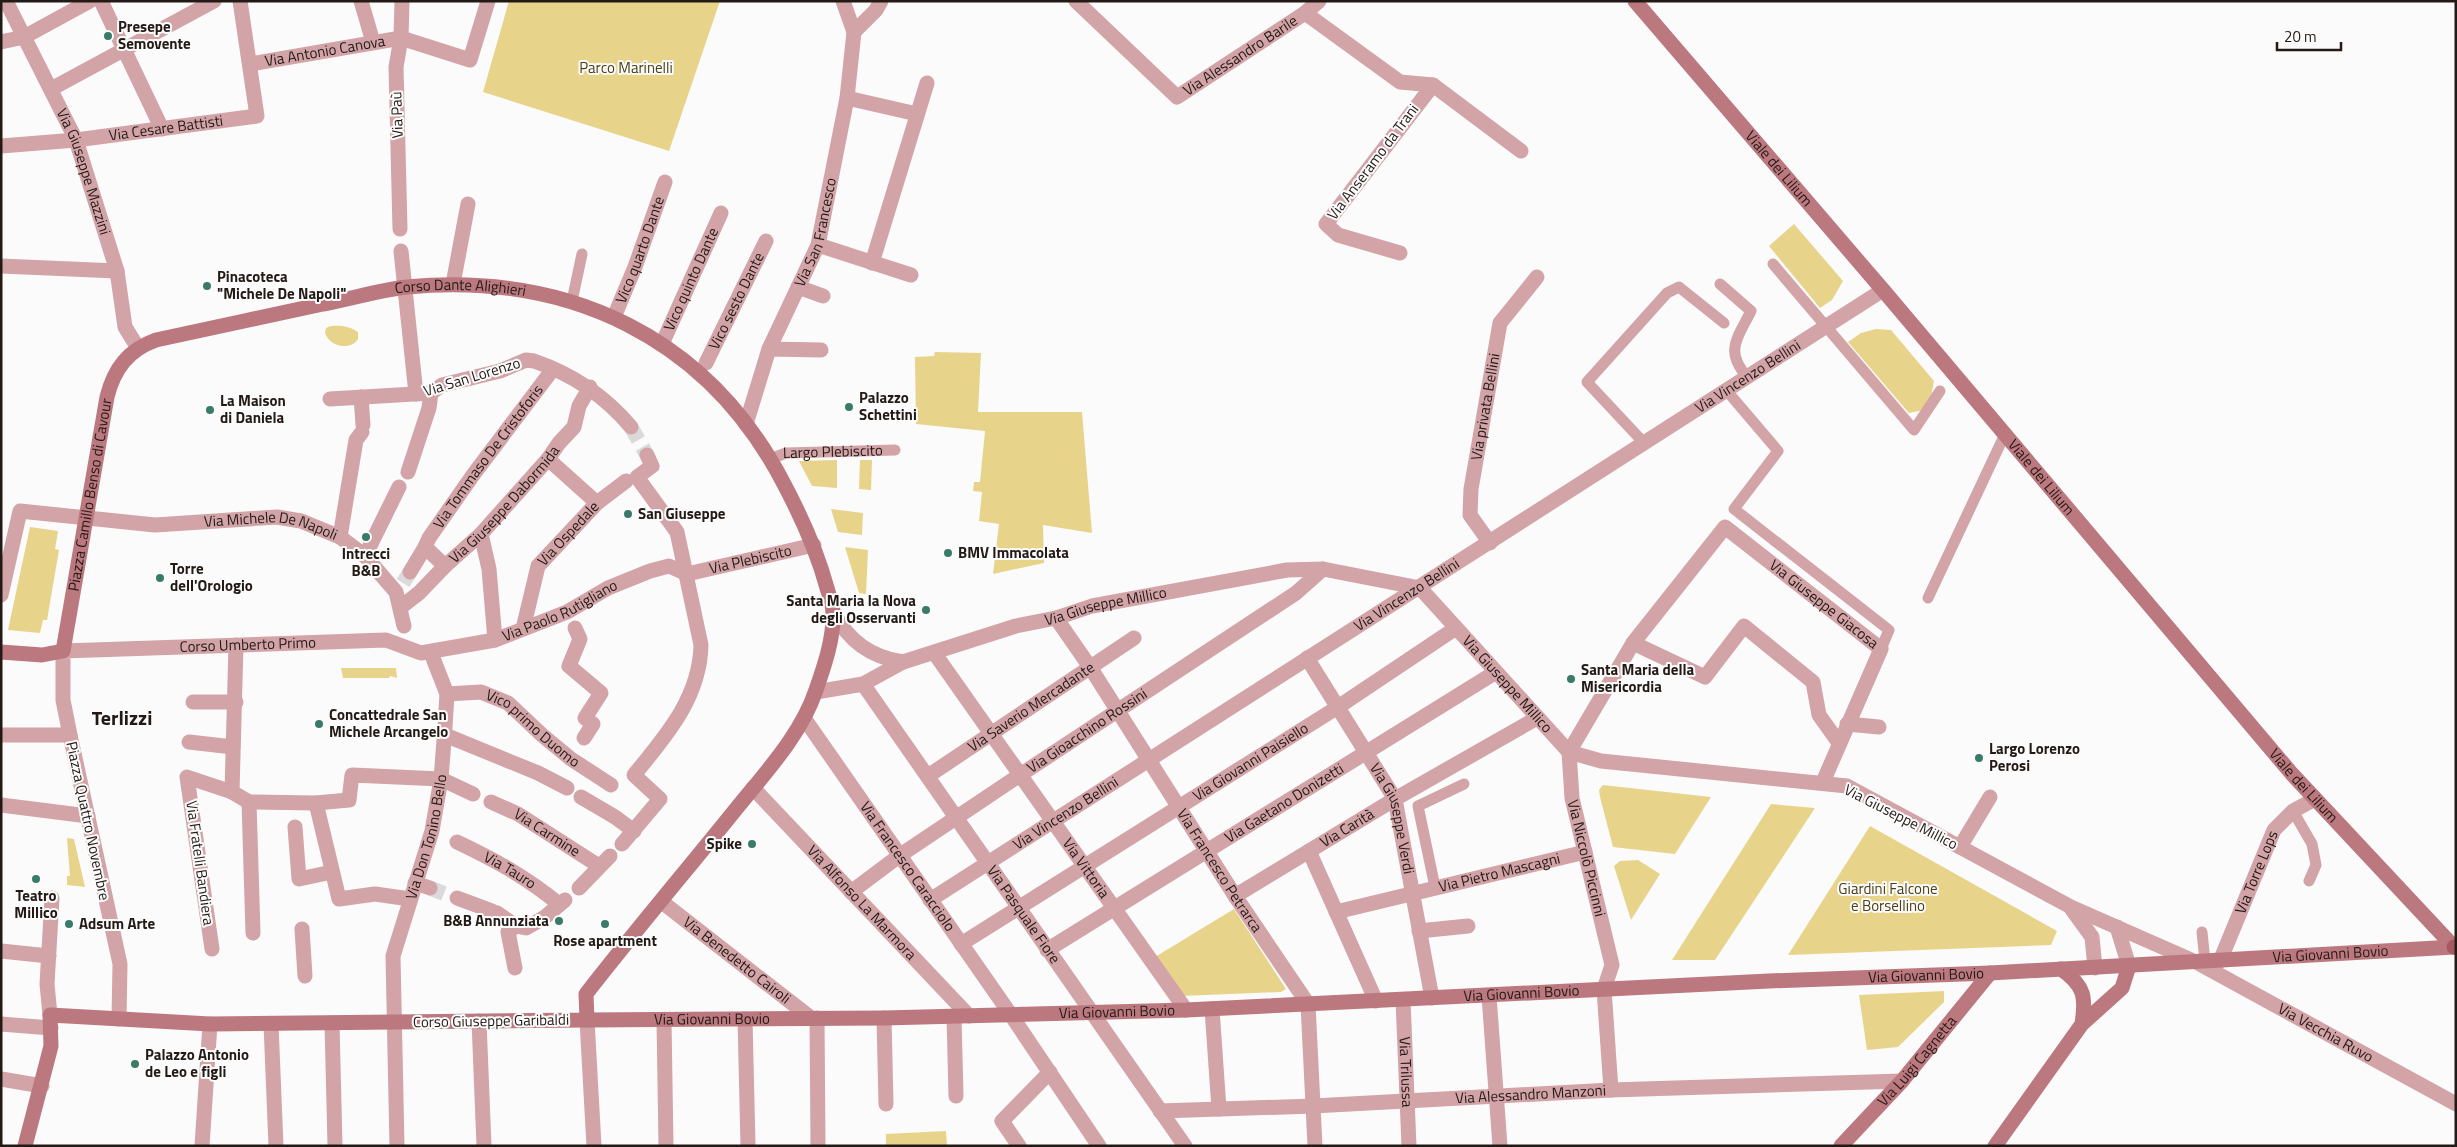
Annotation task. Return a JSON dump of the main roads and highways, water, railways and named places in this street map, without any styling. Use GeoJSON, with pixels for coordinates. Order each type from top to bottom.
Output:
{"type":"FeatureCollection","features":[{"type":"Feature","properties":{"kind":"tunnel"},"geometry":{"type":"LineString","coordinates":[[631,427],[647,455]]}},
{"type":"Feature","properties":{"kind":"tunnel"},"geometry":{"type":"LineString","coordinates":[[403,583],[410,572]]}},
{"type":"Feature","properties":{"kind":"tunnel"},"geometry":{"type":"LineString","coordinates":[[430,888],[445,894]]}},
{"type":"Feature","properties":{"kind":"place","name":"Presepe Semovente"},"geometry":{"type":"Point","coordinates":[108,36]}},
{"type":"Feature","properties":{"kind":"place","name":"Pinacoteca \"Michele De Napoli\""},"geometry":{"type":"Point","coordinates":[207,286]}},
{"type":"Feature","properties":{"kind":"place","name":"Palazzo Schettini"},"geometry":{"type":"Point","coordinates":[849,407]}},
{"type":"Feature","properties":{"kind":"place","name":"La Maison di Daniela"},"geometry":{"type":"Point","coordinates":[210,410]}},
{"type":"Feature","properties":{"kind":"place","name":"San Giuseppe"},"geometry":{"type":"Point","coordinates":[628,514]}},
{"type":"Feature","properties":{"kind":"place","name":"Intrecci B&B"},"geometry":{"type":"Point","coordinates":[366,537]}},
{"type":"Feature","properties":{"kind":"place","name":"BMV Immacolata"},"geometry":{"type":"Point","coordinates":[948,553]}},
{"type":"Feature","properties":{"kind":"place","name":"Torre dell'Orologio"},"geometry":{"type":"Point","coordinates":[160,578]}},
{"type":"Feature","properties":{"kind":"place","name":"Santa Maria la Nova degli Osservanti"},"geometry":{"type":"Point","coordinates":[926,610]}},
{"type":"Feature","properties":{"kind":"place","name":"Santa Maria della Misericordia"},"geometry":{"type":"Point","coordinates":[1571,679]}},
{"type":"Feature","properties":{"kind":"place","name":"Concattedrale San Michele Arcangelo"},"geometry":{"type":"Point","coordinates":[319,724]}},
{"type":"Feature","properties":{"kind":"place","name":"Largo Lorenzo Perosi"},"geometry":{"type":"Point","coordinates":[1979,758]}},
{"type":"Feature","properties":{"kind":"place","name":"Spike"},"geometry":{"type":"Point","coordinates":[752,844]}},
{"type":"Feature","properties":{"kind":"place","name":"Teatro Millico"},"geometry":{"type":"Point","coordinates":[36,879]}},
{"type":"Feature","properties":{"kind":"place","name":"B&B Annunziata"},"geometry":{"type":"Point","coordinates":[559,921]}},
{"type":"Feature","properties":{"kind":"place","name":"Adsum Arte"},"geometry":{"type":"Point","coordinates":[69,924]}},
{"type":"Feature","properties":{"kind":"place","name":"Rose apartment"},"geometry":{"type":"Point","coordinates":[605,924]}},
{"type":"Feature","properties":{"kind":"place","name":"Palazzo Antonio de Leo e figli"},"geometry":{"type":"Point","coordinates":[135,1064]}},
{"type":"Feature","properties":{"kind":"district","name":"Terlizzi"},"geometry":{"type":"Point","coordinates":[122,718]}},
{"type":"Feature","properties":{"kind":"park label","name":"Parco Marinelli"},"geometry":{"type":"Point","coordinates":[626,68]}},
{"type":"Feature","properties":{"kind":"park label","name":"Giardini Falcone e Borsellino"},"geometry":{"type":"Point","coordinates":[1888,898]}}]}
